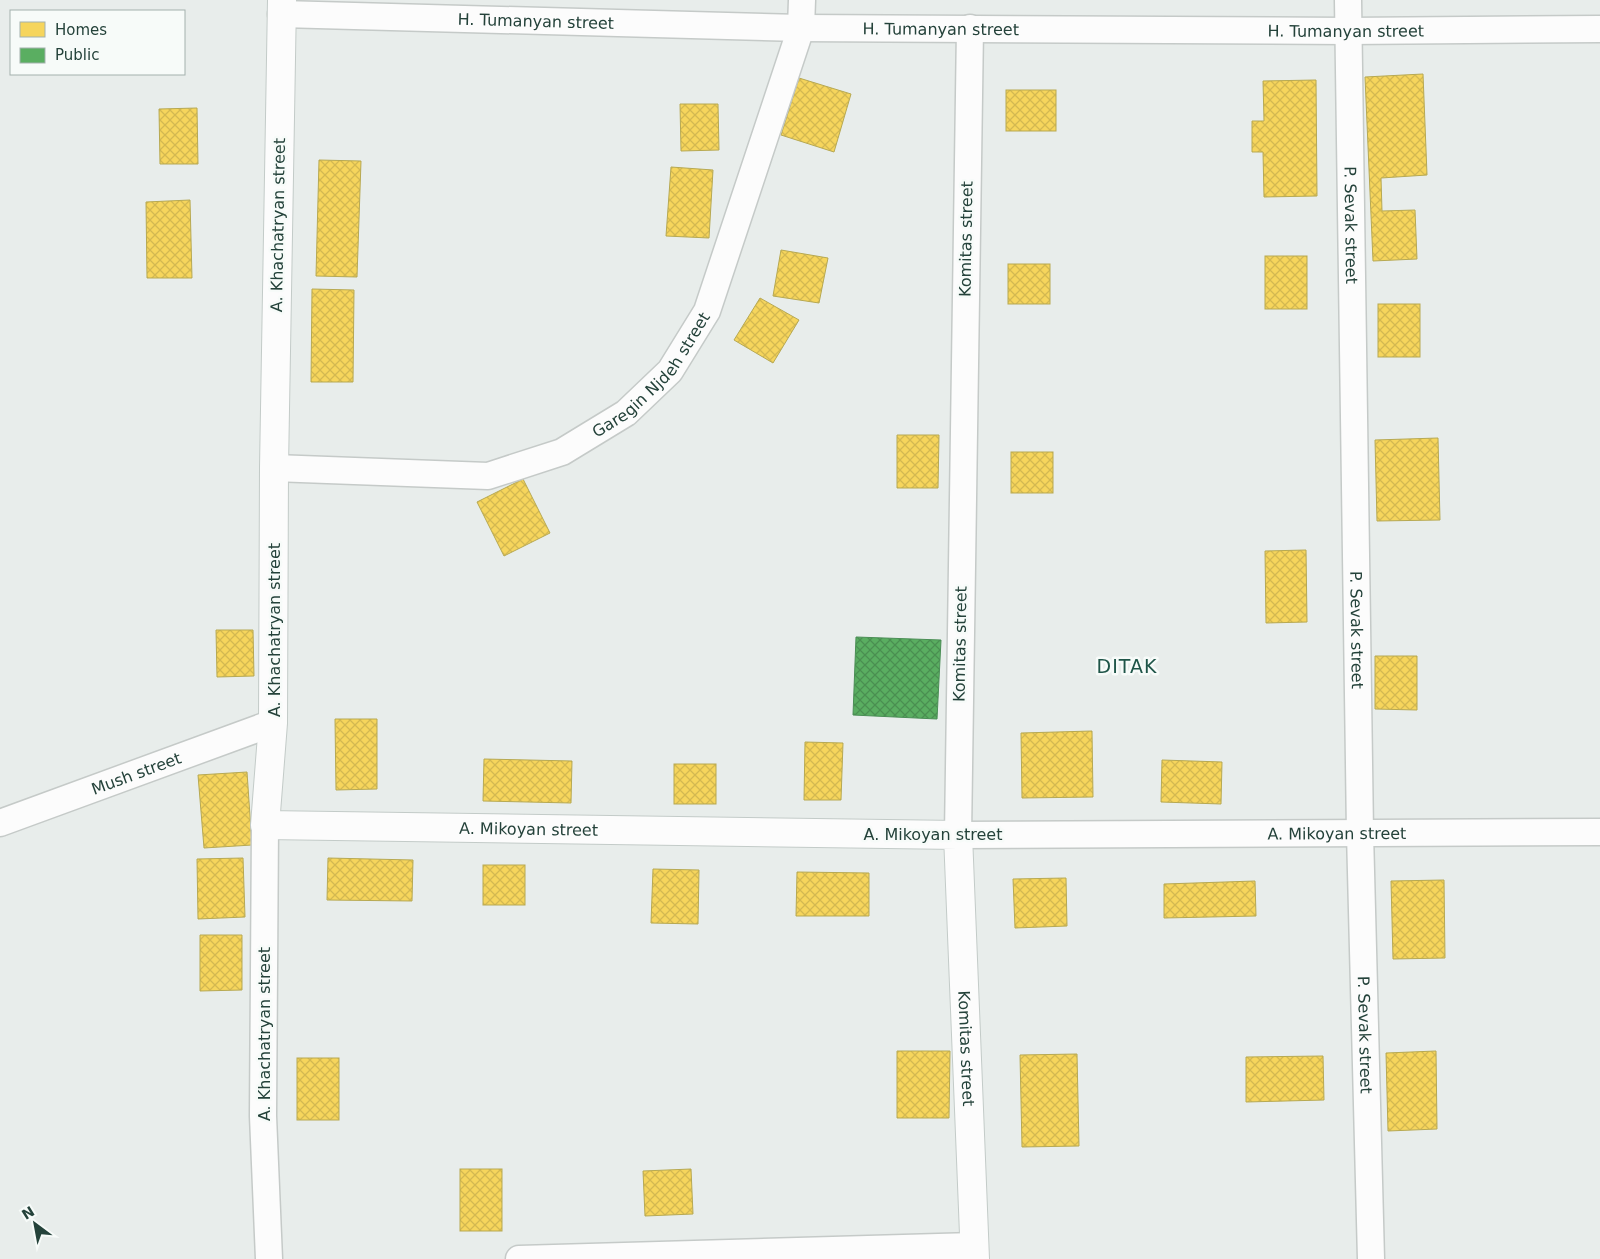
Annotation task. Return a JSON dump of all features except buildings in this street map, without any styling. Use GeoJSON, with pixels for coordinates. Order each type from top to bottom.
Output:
{"type":"FeatureCollection","features":[{"type":"Feature","properties":{"kind":"main road","name":"A. Khachatryan street"},"geometry":{"type":"LineString","coordinates":[[266,825],[273,723],[274,468],[281,7]]}},
{"type":"Feature","properties":{"kind":"main road","name":"A. Mikoyan street"},"geometry":{"type":"LineString","coordinates":[[266,825],[958,835]]}},
{"type":"Feature","properties":{"kind":"main road","name":"Komitas street"},"geometry":{"type":"LineString","coordinates":[[958,835],[974,1253]]}},
{"type":"Feature","properties":{"kind":"street","name":"Garegin Njdeh street"},"geometry":{"type":"LineString","coordinates":[[274,468],[488,476],[562,452],[626,412],[670,371],[707,311],[801,28],[802,0]]}},
{"type":"Feature","properties":{"kind":"street","name":"P. Sevak street"},"geometry":{"type":"LineString","coordinates":[[1348,0],[1360,833],[1371,1259]]}},
{"type":"Feature","properties":{"kind":"street","name":"H. Tumanyan street"},"geometry":{"type":"LineString","coordinates":[[281,7],[801,28],[1348,31],[1600,29]]}},
{"type":"Feature","properties":{"kind":"street","name":"Komitas street"},"geometry":{"type":"LineString","coordinates":[[958,835],[970,28]]}},
{"type":"Feature","properties":{"kind":"street","name":"Mush street"},"geometry":{"type":"LineString","coordinates":[[0,823],[273,723]]}},
{"type":"Feature","properties":{"kind":"street","name":"A. Khachatryan street"},"geometry":{"type":"LineString","coordinates":[[266,825],[263,1116],[269,1259]]}},
{"type":"Feature","properties":{"kind":"street","name":"A. Mikoyan street"},"geometry":{"type":"LineString","coordinates":[[958,835],[1600,832]]}},
{"type":"Feature","properties":{"kind":"street"},"geometry":{"type":"LineString","coordinates":[[519,1259],[974,1253]]}},
{"type":"Feature","properties":{"kind":"district","name":"DITAK"},"geometry":{"type":"Point","coordinates":[1127,666]}}]}
